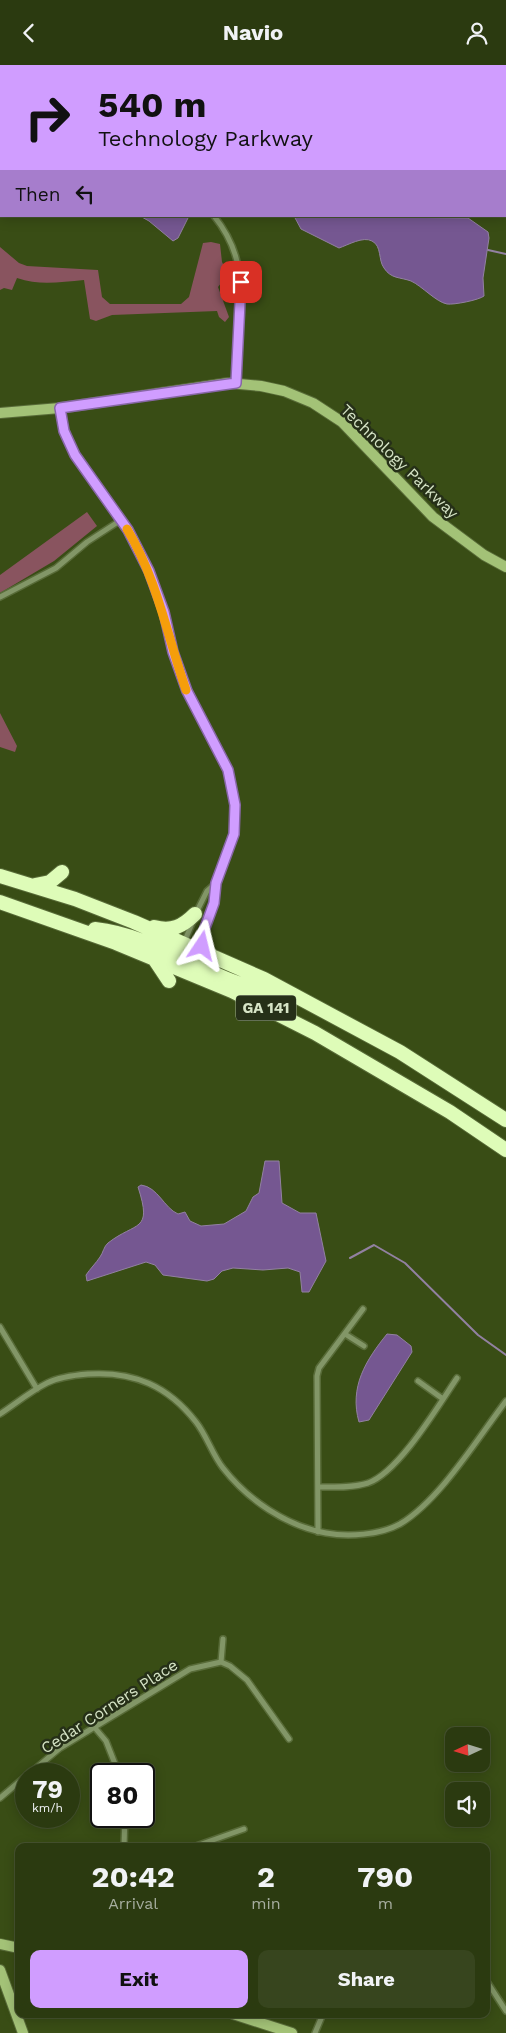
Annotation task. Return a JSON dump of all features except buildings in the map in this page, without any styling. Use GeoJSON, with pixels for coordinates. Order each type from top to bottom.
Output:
{"type":"FeatureCollection","features":[{"type":"Feature","properties":{"kind":"highway"},"geometry":{"type":"LineString","coordinates":[[32,885],[50,882],[62,872],[65,887],[75,899]]}},
{"type":"Feature","properties":{"kind":"highway","name":"GA 141"},"geometry":{"type":"LineString","coordinates":[[0,876],[75,899],[134,922],[232,991],[315,1033],[450,1112],[506,1150]]}},
{"type":"Feature","properties":{"kind":"highway","name":"GA 141"},"geometry":{"type":"LineString","coordinates":[[0,902],[74,927],[152,958],[212,956],[264,979],[290,995],[400,1052],[506,1120]]}},
{"type":"Feature","properties":{"kind":"highway"},"geometry":{"type":"LineString","coordinates":[[134,922],[158,929],[172,929],[180,926],[195,914]]}},
{"type":"Feature","properties":{"kind":"highway"},"geometry":{"type":"LineString","coordinates":[[74,927],[116,932],[184,958],[247,987],[290,995]]}},
{"type":"Feature","properties":{"kind":"highway"},"geometry":{"type":"LineString","coordinates":[[202,936],[202,946],[212,956]]}},
{"type":"Feature","properties":{"kind":"highway"},"geometry":{"type":"LineString","coordinates":[[152,958],[164,970],[169,981]]}},
{"type":"Feature","properties":{"kind":"street"},"geometry":{"type":"LineString","coordinates":[[215,217],[229,236],[239,261],[241,282],[236,383]]}},
{"type":"Feature","properties":{"kind":"street","name":"Technology Parkway"},"geometry":{"type":"LineString","coordinates":[[0,413],[60,408],[236,383],[284,391],[327,411],[360,437],[405,490],[433,517],[484,555],[506,567]]}},
{"type":"Feature","properties":{"kind":"street"},"geometry":{"type":"LineString","coordinates":[[60,408],[64,431],[75,455],[121,520],[149,571],[164,612],[173,652],[187,691],[228,770],[235,805],[234,828],[229,851],[216,883],[214,903],[202,936],[184,958]]}},
{"type":"Feature","properties":{"kind":"street"},"geometry":{"type":"LineString","coordinates":[[0,597],[56,568],[86,542],[121,520]]}},
{"type":"Feature","properties":{"kind":"street"},"geometry":{"type":"LineString","coordinates":[[184,958],[195,914],[207,891],[216,883]]}},
{"type":"Feature","properties":{"kind":"street"},"geometry":{"type":"LineString","coordinates":[[318,1532],[317,1376],[319,1369],[363,1309]]}},
{"type":"Feature","properties":{"kind":"street"},"geometry":{"type":"LineString","coordinates":[[0,1327],[37,1389]]}},
{"type":"Feature","properties":{"kind":"street"},"geometry":{"type":"LineString","coordinates":[[345,1334],[364,1346]]}},
{"type":"Feature","properties":{"kind":"street"},"geometry":{"type":"LineString","coordinates":[[0,1414],[49,1382],[101,1373],[120,1373],[153,1385],[173,1398],[196,1422],[222,1468],[269,1510],[290,1523],[318,1532],[336,1535],[355,1535],[382,1531],[399,1524],[422,1507],[447,1479],[506,1401]]}},
{"type":"Feature","properties":{"kind":"street"},"geometry":{"type":"LineString","coordinates":[[318,1487],[345,1487],[369,1483],[390,1468],[407,1448],[457,1379]]}},
{"type":"Feature","properties":{"kind":"street"},"geometry":{"type":"LineString","coordinates":[[418,1381],[443,1399]]}},
{"type":"Feature","properties":{"kind":"street"},"geometry":{"type":"LineString","coordinates":[[223,1639],[221,1662],[230,1666],[248,1680],[289,1739]]}},
{"type":"Feature","properties":{"kind":"street","name":"Cedar Corners Place"},"geometry":{"type":"LineString","coordinates":[[43,1763],[60,1749],[190,1669],[221,1662]]}},
{"type":"Feature","properties":{"kind":"street"},"geometry":{"type":"LineString","coordinates":[[95,1728],[106,1741],[115,1763]]}},
{"type":"Feature","properties":{"kind":"street"},"geometry":{"type":"LineString","coordinates":[[0,1798],[15,1785]]}},
{"type":"Feature","properties":{"kind":"street"},"geometry":{"type":"LineString","coordinates":[[124,1843],[125,1828]]}},
{"type":"Feature","properties":{"kind":"street"},"geometry":{"type":"LineString","coordinates":[[204,1843],[244,1829]]}},
{"type":"Feature","properties":{"kind":"street"},"geometry":{"type":"LineString","coordinates":[[0,1944],[15,1947]]}},
{"type":"Feature","properties":{"kind":"street"},"geometry":{"type":"LineString","coordinates":[[0,1970],[15,2011]]}},
{"type":"Feature","properties":{"kind":"street"},"geometry":{"type":"LineString","coordinates":[[490,1986],[506,2011]]}},
{"type":"Feature","properties":{"kind":"street"},"geometry":{"type":"LineString","coordinates":[[18,2018],[23,2033]]}},
{"type":"Feature","properties":{"kind":"street"},"geometry":{"type":"LineString","coordinates":[[245,2018],[292,2033]]}},
{"type":"Feature","properties":{"kind":"street"},"geometry":{"type":"LineString","coordinates":[[315,2033],[321,2018]]}},
{"type":"Feature","properties":{"kind":"shaded area"},"geometry":{"type":"Polygon","coordinates":[[[142,217],[188,218],[178,238],[173,241],[142,217]]]}},
{"type":"Feature","properties":{"kind":"shaded area"},"geometry":{"type":"Polygon","coordinates":[[[295,217],[468,218],[488,232],[489,238],[483,278],[484,296],[460,303],[443,303],[411,281],[396,277],[387,272],[382,265],[379,250],[372,241],[360,240],[339,248],[301,229],[295,217]]]}},
{"type":"Feature","properties":{"kind":"shaded area"},"geometry":{"type":"Polygon","coordinates":[[[203,243],[220,244],[222,262],[228,274],[218,287],[229,317],[225,322],[219,317],[217,311],[112,315],[96,321],[90,319],[84,280],[42,283],[17,278],[12,290],[4,288],[0,290],[0,247],[19,263],[27,266],[98,270],[102,297],[110,304],[181,304],[189,297],[203,243]]]}},
{"type":"Feature","properties":{"kind":"shaded area"},"geometry":{"type":"Polygon","coordinates":[[[87,512],[97,526],[54,561],[0,593],[0,575],[87,512]]]}},
{"type":"Feature","properties":{"kind":"shaded area"},"geometry":{"type":"Polygon","coordinates":[[[0,713],[17,746],[15,752],[0,747],[0,713]]]}},
{"type":"Feature","properties":{"kind":"shaded area"},"geometry":{"type":"Polygon","coordinates":[[[265,1161],[279,1161],[282,1203],[300,1213],[316,1213],[326,1261],[309,1292],[302,1292],[300,1272],[288,1268],[263,1270],[233,1268],[222,1271],[214,1279],[207,1281],[163,1275],[155,1265],[146,1262],[87,1281],[86,1275],[107,1244],[134,1228],[142,1219],[144,1212],[138,1187],[141,1185],[152,1190],[173,1211],[178,1214],[185,1212],[190,1221],[201,1226],[224,1224],[246,1211],[253,1197],[259,1193],[265,1161]]]}},
{"type":"Feature","properties":{"kind":"shaded area"},"geometry":{"type":"Polygon","coordinates":[[[387,1334],[397,1335],[411,1346],[412,1352],[369,1420],[359,1422],[356,1397],[361,1375],[372,1354],[387,1334]]]}},
{"type":"Feature","properties":{"kind":"waterway"},"geometry":{"type":"LineString","coordinates":[[488,250],[506,254]]}},
{"type":"Feature","properties":{"kind":"waterway"},"geometry":{"type":"LineString","coordinates":[[350,1258],[374,1245],[405,1263],[478,1335],[506,1355]]}},
{"type":"Feature","properties":{"kind":"slow traffic"},"geometry":{"type":"LineString","coordinates":[[127,529],[149,571],[164,612],[173,652],[186,690]]}},
{"type":"Feature","properties":{"kind":"route"},"geometry":{"type":"LineString","coordinates":[[202,946],[205,923],[214,903],[216,883],[234,834],[235,805],[232,784],[222,755],[187,691],[173,652],[164,612],[149,571],[128,530],[75,455],[64,431],[60,408],[193,387],[236,383],[241,282]]}}]}
